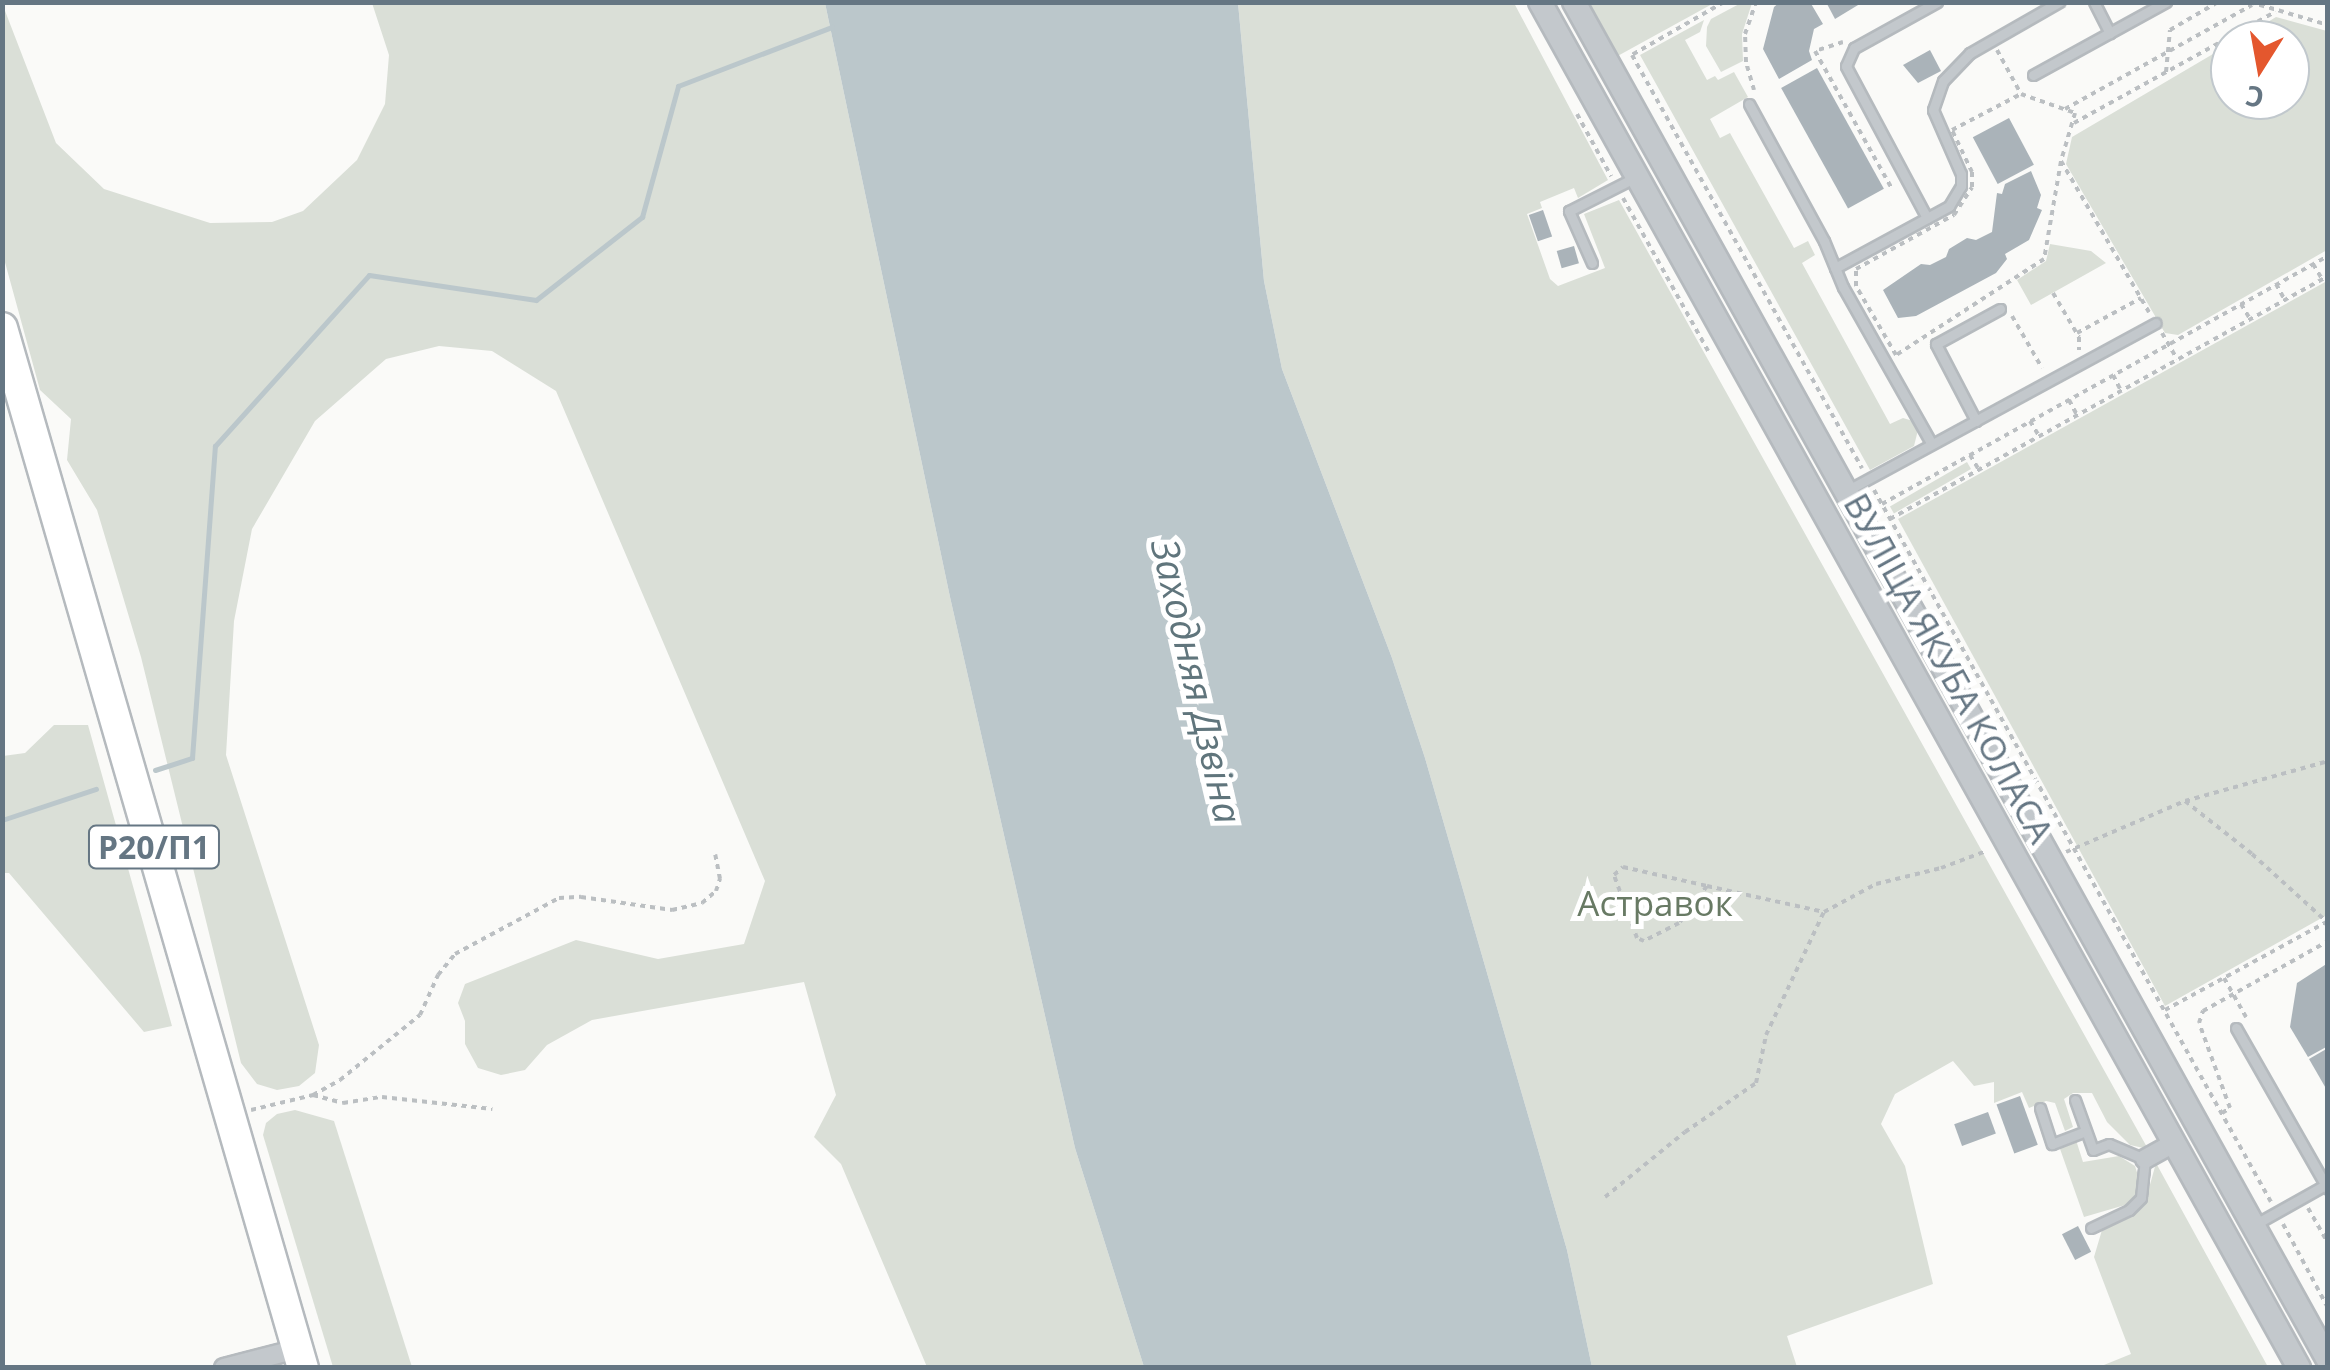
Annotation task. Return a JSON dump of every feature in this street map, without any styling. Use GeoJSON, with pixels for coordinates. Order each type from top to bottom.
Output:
{"type":"FeatureCollection","features":[{"type":"Feature","properties":{"kind":"main road","name":"Р20/П1"},"geometry":{"type":"LineString","coordinates":[[2,328],[300,1358]]}},
{"type":"Feature","properties":{"kind":"street","name":"ВУЛІЦА ЯКУБА КОЛАСА"},"geometry":{"type":"LineString","coordinates":[[1540,2],[2299,1368]]}},
{"type":"Feature","properties":{"kind":"street","name":"ВУЛІЦА ЯКУБА КОЛАСА"},"geometry":{"type":"LineString","coordinates":[[1574,2],[2328,1360]]}},
{"type":"Feature","properties":{"kind":"street"},"geometry":{"type":"LineString","coordinates":[[1715,320],[1740,306]]}},
{"type":"Feature","properties":{"kind":"street"},"geometry":{"type":"LineString","coordinates":[[1942,726],[1966,713]]}},
{"type":"Feature","properties":{"kind":"street"},"geometry":{"type":"LineString","coordinates":[[2156,1110],[2181,1097]]}},
{"type":"Feature","properties":{"kind":"street"},"geometry":{"type":"LineString","coordinates":[[2146,1159],[2174,1142]]}},
{"type":"Feature","properties":{"kind":"street"},"geometry":{"type":"LineString","coordinates":[[224,1368],[300,1358]]}},
{"type":"Feature","properties":{"kind":"lane"},"geometry":{"type":"LineString","coordinates":[[1928,218],[1846,66],[1854,48],[1938,2]]}},
{"type":"Feature","properties":{"kind":"lane"},"geometry":{"type":"LineString","coordinates":[[1835,268],[1949,206],[1961,186],[1956,163],[1936,126],[1936,95],[1954,66],[2060,2]]}},
{"type":"Feature","properties":{"kind":"lane"},"geometry":{"type":"LineString","coordinates":[[2094,2],[2110,33]]}},
{"type":"Feature","properties":{"kind":"lane"},"geometry":{"type":"LineString","coordinates":[[2034,74],[2166,2]]}},
{"type":"Feature","properties":{"kind":"lane"},"geometry":{"type":"LineString","coordinates":[[1749,104],[1932,444]]}},
{"type":"Feature","properties":{"kind":"lane"},"geometry":{"type":"LineString","coordinates":[[1592,263],[1569,211],[1637,177]]}},
{"type":"Feature","properties":{"kind":"lane"},"geometry":{"type":"LineString","coordinates":[[1976,420],[1936,344],[2004,309]]}},
{"type":"Feature","properties":{"kind":"lane"},"geometry":{"type":"LineString","coordinates":[[1846,491],[2156,323]]}},
{"type":"Feature","properties":{"kind":"lane"},"geometry":{"type":"LineString","coordinates":[[2236,1028],[2326,1186],[2251,1227]]}},
{"type":"Feature","properties":{"kind":"lane"},"geometry":{"type":"LineString","coordinates":[[2075,1100],[2093,1150],[2108,1144],[2146,1159],[2141,1198],[2130,1210],[2090,1228]]}},
{"type":"Feature","properties":{"kind":"lane"},"geometry":{"type":"LineString","coordinates":[[2040,1108],[2052,1144],[2086,1131]]}},
{"type":"Feature","properties":{"kind":"path"},"geometry":{"type":"LineString","coordinates":[[1724,2],[1632,55],[2328,1308]]}},
{"type":"Feature","properties":{"kind":"path"},"geometry":{"type":"LineString","coordinates":[[1754,90],[1746,62],[1745,34],[1756,2]]}},
{"type":"Feature","properties":{"kind":"path"},"geometry":{"type":"LineString","coordinates":[[2166,72],[2170,30],[2218,2]]}},
{"type":"Feature","properties":{"kind":"path"},"geometry":{"type":"LineString","coordinates":[[2065,108],[2251,4],[2328,25]]}},
{"type":"Feature","properties":{"kind":"path"},"geometry":{"type":"LineString","coordinates":[[2261,20],[2275,12]]}},
{"type":"Feature","properties":{"kind":"path"},"geometry":{"type":"LineString","coordinates":[[2197,36],[2205,51]]}},
{"type":"Feature","properties":{"kind":"path"},"geometry":{"type":"LineString","coordinates":[[1992,40],[2020,94]]}},
{"type":"Feature","properties":{"kind":"path"},"geometry":{"type":"LineString","coordinates":[[2072,124],[2210,48]]}},
{"type":"Feature","properties":{"kind":"path"},"geometry":{"type":"LineString","coordinates":[[2020,94],[2075,113],[2060,161],[2044,259],[1896,355],[1856,286],[1856,270],[1954,215],[1972,188],[1967,159],[1952,130],[2020,94]]}},
{"type":"Feature","properties":{"kind":"path"},"geometry":{"type":"LineString","coordinates":[[2060,161],[2178,359]]}},
{"type":"Feature","properties":{"kind":"path"},"geometry":{"type":"LineString","coordinates":[[1882,504],[2328,256]]}},
{"type":"Feature","properties":{"kind":"path"},"geometry":{"type":"LineString","coordinates":[[1890,519],[2325,278],[2313,264]]}},
{"type":"Feature","properties":{"kind":"path"},"geometry":{"type":"LineString","coordinates":[[2276,284],[2285,300]]}},
{"type":"Feature","properties":{"kind":"path"},"geometry":{"type":"LineString","coordinates":[[2052,293],[2077,332],[2080,347],[2074,356]]}},
{"type":"Feature","properties":{"kind":"path"},"geometry":{"type":"LineString","coordinates":[[2077,332],[2141,298]]}},
{"type":"Feature","properties":{"kind":"path"},"geometry":{"type":"LineString","coordinates":[[2242,304],[2250,319]]}},
{"type":"Feature","properties":{"kind":"path"},"geometry":{"type":"LineString","coordinates":[[2004,309],[2044,372]]}},
{"type":"Feature","properties":{"kind":"path"},"geometry":{"type":"LineString","coordinates":[[2113,375],[2122,391]]}},
{"type":"Feature","properties":{"kind":"path"},"geometry":{"type":"LineString","coordinates":[[2068,400],[2077,415]]}},
{"type":"Feature","properties":{"kind":"path"},"geometry":{"type":"LineString","coordinates":[[2030,421],[2039,436]]}},
{"type":"Feature","properties":{"kind":"path"},"geometry":{"type":"LineString","coordinates":[[1970,454],[1978,470]]}},
{"type":"Feature","properties":{"kind":"path"},"geometry":{"type":"LineString","coordinates":[[2048,860],[2186,801],[2328,761]]}},
{"type":"Feature","properties":{"kind":"path"},"geometry":{"type":"LineString","coordinates":[[2163,1011],[2327,922],[2186,801]]}},
{"type":"Feature","properties":{"kind":"path"},"geometry":{"type":"LineString","coordinates":[[1605,1197],[1671,1143],[1756,1083],[1766,1036],[1824,912],[1876,884],[1941,868],[1986,850]]}},
{"type":"Feature","properties":{"kind":"path"},"geometry":{"type":"LineString","coordinates":[[232,1115],[313,1095],[340,1080],[420,1015],[438,976],[456,954],[559,898],[581,896],[672,910],[702,903],[716,891],[720,879],[715,854]]}},
{"type":"Feature","properties":{"kind":"path"},"geometry":{"type":"LineString","coordinates":[[1707,886],[1679,923],[1644,941],[1637,938],[1614,876],[1623,867],[1824,912]]}},
{"type":"Feature","properties":{"kind":"path"},"geometry":{"type":"LineString","coordinates":[[2222,1113],[2230,1108],[2199,1022],[2203,1011],[2328,941]]}},
{"type":"Feature","properties":{"kind":"path"},"geometry":{"type":"LineString","coordinates":[[2274,950],[2283,966]]}},
{"type":"Feature","properties":{"kind":"path"},"geometry":{"type":"LineString","coordinates":[[2224,978],[2233,993]]}},
{"type":"Feature","properties":{"kind":"path"},"geometry":{"type":"LineString","coordinates":[[313,1095],[343,1102],[382,1098],[492,1109]]}},
{"type":"Feature","properties":{"kind":"path"},"geometry":{"type":"LineString","coordinates":[[2308,1208],[2328,1244]]}},
{"type":"Feature","properties":{"kind":"green space"},"geometry":{"type":"Polygon","coordinates":[[[2,3],[56,143],[104,189],[210,223],[272,222],[303,211],[357,160],[385,104],[389,55],[372,3],[825,3],[950,597],[1075,1148],[1144,1367],[927,1367],[841,1164],[814,1137],[836,1095],[804,982],[592,1020],[547,1045],[525,1070],[501,1075],[478,1068],[465,1044],[465,1021],[458,1003],[465,984],[576,940],[658,959],[744,944],[765,881],[556,391],[492,351],[439,346],[386,359],[315,421],[252,529],[234,621],[226,755],[319,1045],[315,1073],[299,1086],[277,1090],[257,1084],[241,1063],[141,657],[97,510],[67,460],[71,419],[40,390],[3,255],[2,3]]]}},
{"type":"Feature","properties":{"kind":"green space","name":"Астравок"},"geometry":{"type":"Polygon","coordinates":[[[1238,3],[1514,3],[1608,180],[1578,198],[1574,188],[1540,202],[1542,208],[1527,214],[1550,279],[1558,286],[1605,268],[1584,214],[1619,200],[2148,1149],[2130,1145],[2107,1122],[2092,1093],[2073,1093],[2064,1099],[2073,1127],[2065,1131],[2055,1103],[2046,1101],[2029,1108],[2022,1092],[1994,1103],[1994,1082],[1974,1086],[1953,1061],[1895,1094],[1881,1124],[1905,1166],[1933,1284],[1787,1336],[1797,1367],[1592,1367],[1567,1250],[1425,758],[1392,658],[1282,369],[1264,281],[1238,3]]]}},
{"type":"Feature","properties":{"kind":"green space"},"geometry":{"type":"Polygon","coordinates":[[[1583,3],[1714,3],[1614,58],[1583,3]]]}},
{"type":"Feature","properties":{"kind":"green space"},"geometry":{"type":"Polygon","coordinates":[[[1741,3],[1752,3],[1742,34],[1743,61],[1721,72],[1706,46],[1707,27],[1711,19],[1741,3]]]}},
{"type":"Feature","properties":{"kind":"green space"},"geometry":{"type":"Polygon","coordinates":[[[1704,20],[1700,32],[1685,40],[1707,80],[1715,76],[1718,80],[1734,72],[1748,97],[1710,119],[1720,138],[1730,133],[1794,248],[1808,241],[1815,255],[1802,263],[1890,424],[1903,418],[1913,421],[1918,430],[1914,446],[1870,470],[1640,55],[1704,20]]]}},
{"type":"Feature","properties":{"kind":"green space"},"geometry":{"type":"Polygon","coordinates":[[[2310,26],[2327,31],[2327,250],[2178,335],[2165,333],[2066,164],[2072,137],[2210,56],[2210,120],[2310,120],[2310,26]]]}},
{"type":"Feature","properties":{"kind":"green space"},"geometry":{"type":"Polygon","coordinates":[[[2050,244],[2091,251],[2106,263],[2031,305],[2017,280],[2046,261],[2050,244]]]}},
{"type":"Feature","properties":{"kind":"green space"},"geometry":{"type":"Polygon","coordinates":[[[2327,281],[2327,915],[2165,1006],[1898,519],[2327,281]]]}},
{"type":"Feature","properties":{"kind":"green space"},"geometry":{"type":"Polygon","coordinates":[[[1967,462],[1971,469],[1894,513],[1890,506],[1967,462]]]}},
{"type":"Feature","properties":{"kind":"green space"},"geometry":{"type":"Polygon","coordinates":[[[54,725],[88,725],[172,1026],[144,1032],[9,873],[3,873],[3,756],[25,753],[54,725]]]}},
{"type":"Feature","properties":{"kind":"green space"},"geometry":{"type":"Polygon","coordinates":[[[295,1110],[334,1121],[412,1367],[333,1367],[263,1135],[266,1123],[277,1114],[295,1110]]]}},
{"type":"Feature","properties":{"kind":"green space"},"geometry":{"type":"Polygon","coordinates":[[[2076,1140],[2083,1162],[2119,1156],[2135,1166],[2139,1179],[2135,1197],[2125,1205],[2084,1217],[2059,1146],[2076,1140]]]}},
{"type":"Feature","properties":{"kind":"green space"},"geometry":{"type":"Polygon","coordinates":[[[2156,1163],[2268,1367],[2099,1367],[2131,1354],[2094,1257],[2102,1230],[2132,1214],[2146,1199],[2156,1163]]]}},
{"type":"Feature","properties":{"kind":"water","name":"Заходняя Дзвіна"},"geometry":{"type":"Polygon","coordinates":[[[825,3],[1238,3],[1264,281],[1282,369],[1392,658],[1425,758],[1567,1250],[1592,1367],[1144,1367],[1075,1148],[950,597],[825,3]]]}},
{"type":"Feature","properties":{"kind":"building"},"geometry":{"type":"Polygon","coordinates":[[[1780,2],[1810,2],[1823,24],[1814,29],[1809,51],[1812,60],[1779,79],[1763,49],[1774,7],[1780,2]]]}},
{"type":"Feature","properties":{"kind":"building"},"geometry":{"type":"Polygon","coordinates":[[[1826,2],[1863,2],[1835,19],[1826,2]]]}},
{"type":"Feature","properties":{"kind":"building"},"geometry":{"type":"Polygon","coordinates":[[[1930,50],[1941,71],[1918,83],[1903,65],[1930,50]]]}},
{"type":"Feature","properties":{"kind":"building"},"geometry":{"type":"Polygon","coordinates":[[[1817,68],[1884,189],[1848,209],[1781,88],[1817,68]]]}},
{"type":"Feature","properties":{"kind":"building"},"geometry":{"type":"Polygon","coordinates":[[[2009,118],[2034,165],[1998,184],[1973,137],[2009,118]]]}},
{"type":"Feature","properties":{"kind":"building"},"geometry":{"type":"Polygon","coordinates":[[[2031,171],[2041,195],[2037,208],[2042,210],[2029,240],[2005,254],[2007,259],[1996,273],[1916,316],[1898,318],[1883,290],[1921,264],[1930,265],[1946,257],[1949,249],[1967,238],[1976,240],[1992,232],[1997,193],[2002,194],[2005,184],[2031,171]]]}},
{"type":"Feature","properties":{"kind":"building"},"geometry":{"type":"Polygon","coordinates":[[[1543,210],[1552,236],[1538,241],[1529,215],[1543,210]]]}},
{"type":"Feature","properties":{"kind":"building"},"geometry":{"type":"Polygon","coordinates":[[[1574,246],[1579,263],[1562,268],[1557,251],[1574,246]]]}},
{"type":"Feature","properties":{"kind":"building"},"geometry":{"type":"Polygon","coordinates":[[[2328,963],[2328,1046],[2308,1057],[2290,1027],[2297,983],[2328,963]]]}},
{"type":"Feature","properties":{"kind":"building"},"geometry":{"type":"Polygon","coordinates":[[[2328,1048],[2328,1092],[2309,1059],[2328,1048]]]}},
{"type":"Feature","properties":{"kind":"building"},"geometry":{"type":"Polygon","coordinates":[[[2020,1096],[2038,1145],[2014,1153],[1997,1105],[2020,1096]]]}},
{"type":"Feature","properties":{"kind":"building"},"geometry":{"type":"Polygon","coordinates":[[[1988,1112],[1996,1134],[1962,1146],[1954,1124],[1988,1112]]]}},
{"type":"Feature","properties":{"kind":"building"},"geometry":{"type":"Polygon","coordinates":[[[2078,1226],[2091,1252],[2075,1260],[2062,1234],[2078,1226]]]}},
{"type":"Feature","properties":{"kind":"waterway"},"geometry":{"type":"LineString","coordinates":[[155,770],[192,758],[215,446],[369,275],[536,300],[642,217],[678,86],[832,27]]}},
{"type":"Feature","properties":{"kind":"waterway"},"geometry":{"type":"LineString","coordinates":[[2,820],[96,789]]}}]}
